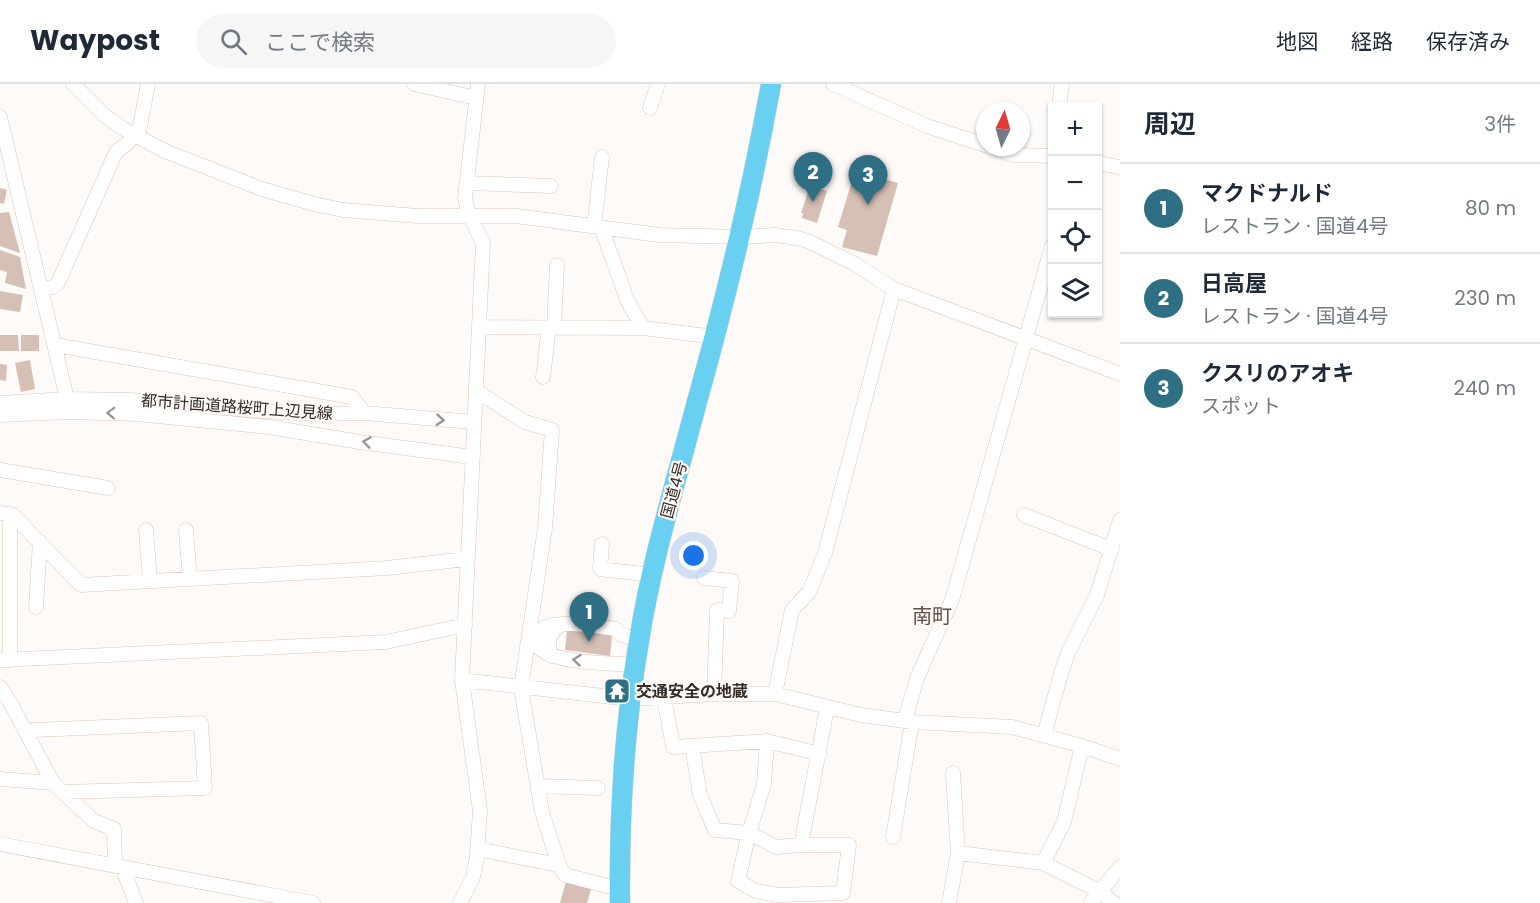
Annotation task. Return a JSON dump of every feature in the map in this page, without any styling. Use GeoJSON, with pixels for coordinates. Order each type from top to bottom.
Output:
{"type":"FeatureCollection","features":[{"type":"Feature","properties":{"kind":"highway","name":"国道4号"},"geometry":{"type":"LineString","coordinates":[[620,903],[622,794],[630,699],[639,640],[652,575],[741,237],[771,84]]}},
{"type":"Feature","properties":{"kind":"street"},"geometry":{"type":"LineString","coordinates":[[73,84],[104,114],[135,135],[165,150],[262,189],[314,204],[343,210],[418,216],[516,216],[659,235],[741,237],[775,235],[808,241],[855,264],[894,289],[1120,374]]}},
{"type":"Feature","properties":{"kind":"street"},"geometry":{"type":"LineString","coordinates":[[42,289],[53,287],[58,283],[116,152],[135,135],[148,84]]}},
{"type":"Feature","properties":{"kind":"street"},"geometry":{"type":"LineString","coordinates":[[414,84],[477,91],[465,198],[483,243],[466,559],[462,680],[480,811],[472,877],[460,903]]}},
{"type":"Feature","properties":{"kind":"street"},"geometry":{"type":"LineString","coordinates":[[650,108],[658,84]]}},
{"type":"Feature","properties":{"kind":"street"},"geometry":{"type":"LineString","coordinates":[[1060,102],[1062,84]]}},
{"type":"Feature","properties":{"kind":"street"},"geometry":{"type":"LineString","coordinates":[[841,86],[927,126],[976,143]]}},
{"type":"Feature","properties":{"kind":"street"},"geometry":{"type":"LineString","coordinates":[[0,117],[69,405]]}},
{"type":"Feature","properties":{"kind":"street"},"geometry":{"type":"LineString","coordinates":[[1030,155],[1048,156]]}},
{"type":"Feature","properties":{"kind":"street"},"geometry":{"type":"LineString","coordinates":[[602,157],[597,227],[628,302],[643,328]]}},
{"type":"Feature","properties":{"kind":"street"},"geometry":{"type":"LineString","coordinates":[[1102,164],[1120,167]]}},
{"type":"Feature","properties":{"kind":"street"},"geometry":{"type":"LineString","coordinates":[[467,183],[551,186]]}},
{"type":"Feature","properties":{"kind":"street"},"geometry":{"type":"LineString","coordinates":[[893,837],[908,721],[917,678],[952,600],[1048,262]]}},
{"type":"Feature","properties":{"kind":"street"},"geometry":{"type":"LineString","coordinates":[[543,377],[552,327],[557,265]]}},
{"type":"Feature","properties":{"kind":"street"},"geometry":{"type":"LineString","coordinates":[[775,694],[792,610],[809,592],[825,553],[894,289]]}},
{"type":"Feature","properties":{"kind":"street"},"geometry":{"type":"LineString","coordinates":[[479,327],[643,328],[715,337]]}},
{"type":"Feature","properties":{"kind":"street"},"geometry":{"type":"LineString","coordinates":[[55,345],[352,397],[364,413]]}},
{"type":"Feature","properties":{"kind":"street"},"geometry":{"type":"LineString","coordinates":[[476,391],[525,422],[552,430],[545,528],[521,688],[542,812],[560,865],[565,875],[607,886]]}},
{"type":"Feature","properties":{"kind":"street","name":"都市計画道路桜町上辺見線"},"geometry":{"type":"LineString","coordinates":[[0,415],[69,405],[130,400],[316,414],[364,413],[474,422]]}},
{"type":"Feature","properties":{"kind":"street","name":"都市計画道路桜町上辺見線"},"geometry":{"type":"LineString","coordinates":[[0,403],[69,405],[270,427],[472,457]]}},
{"type":"Feature","properties":{"kind":"street"},"geometry":{"type":"LineString","coordinates":[[0,470],[108,489]]}},
{"type":"Feature","properties":{"kind":"street"},"geometry":{"type":"LineString","coordinates":[[465,625],[386,642],[5,660],[5,513],[13,515],[81,585],[387,568],[466,559]]}},
{"type":"Feature","properties":{"kind":"street"},"geometry":{"type":"LineString","coordinates":[[1024,514],[1111,549]]}},
{"type":"Feature","properties":{"kind":"street"},"geometry":{"type":"LineString","coordinates":[[1044,735],[1068,653],[1097,595],[1120,520]]}},
{"type":"Feature","properties":{"kind":"street"},"geometry":{"type":"LineString","coordinates":[[146,530],[150,581]]}},
{"type":"Feature","properties":{"kind":"street"},"geometry":{"type":"LineString","coordinates":[[186,530],[190,579]]}},
{"type":"Feature","properties":{"kind":"street"},"geometry":{"type":"LineString","coordinates":[[36,607],[40,542]]}},
{"type":"Feature","properties":{"kind":"street"},"geometry":{"type":"LineString","coordinates":[[602,544],[600,569],[652,575]]}},
{"type":"Feature","properties":{"kind":"street"},"geometry":{"type":"LineString","coordinates":[[704,578],[732,581],[729,611],[717,610],[714,694]]}},
{"type":"Feature","properties":{"kind":"street"},"geometry":{"type":"LineString","coordinates":[[635,665],[551,656],[539,648],[538,636],[548,625],[563,624],[616,629],[622,635],[639,640]]}},
{"type":"Feature","properties":{"kind":"street"},"geometry":{"type":"LineString","coordinates":[[462,680],[630,699],[714,694],[775,694],[861,715],[908,721],[1012,728],[1083,746],[1120,759]]}},
{"type":"Feature","properties":{"kind":"street"},"geometry":{"type":"LineString","coordinates":[[0,687],[12,704],[58,788],[94,822],[114,829],[118,867],[136,903]]}},
{"type":"Feature","properties":{"kind":"street"},"geometry":{"type":"LineString","coordinates":[[664,697],[672,747],[767,741],[819,754]]}},
{"type":"Feature","properties":{"kind":"street"},"geometry":{"type":"LineString","coordinates":[[801,845],[827,708]]}},
{"type":"Feature","properties":{"kind":"street"},"geometry":{"type":"LineString","coordinates":[[0,779],[58,788],[205,788],[201,723],[34,730]]}},
{"type":"Feature","properties":{"kind":"street"},"geometry":{"type":"LineString","coordinates":[[692,746],[700,795],[715,830],[749,833],[776,847],[849,845],[843,893],[778,895],[756,891],[738,881],[749,833],[764,784],[767,741]]}},
{"type":"Feature","properties":{"kind":"street"},"geometry":{"type":"LineString","coordinates":[[1043,863],[1064,822],[1083,746]]}},
{"type":"Feature","properties":{"kind":"street"},"geometry":{"type":"LineString","coordinates":[[949,903],[958,853],[953,773]]}},
{"type":"Feature","properties":{"kind":"street"},"geometry":{"type":"LineString","coordinates":[[538,786],[598,788]]}},
{"type":"Feature","properties":{"kind":"street"},"geometry":{"type":"LineString","coordinates":[[0,844],[313,903]]}},
{"type":"Feature","properties":{"kind":"street"},"geometry":{"type":"LineString","coordinates":[[477,849],[560,865]]}},
{"type":"Feature","properties":{"kind":"street"},"geometry":{"type":"LineString","coordinates":[[958,853],[1043,863],[1101,892],[1114,903]]}},
{"type":"Feature","properties":{"kind":"street"},"geometry":{"type":"LineString","coordinates":[[1091,903],[1120,867]]}},
{"type":"Feature","properties":{"kind":"building"},"geometry":{"type":"Polygon","coordinates":[[[855,171],[898,183],[877,256],[842,247],[847,230],[838,227],[855,171]]]}},
{"type":"Feature","properties":{"kind":"building"},"geometry":{"type":"Polygon","coordinates":[[[810,186],[827,191],[817,223],[802,218],[803,213],[801,213],[810,186]]]}},
{"type":"Feature","properties":{"kind":"building"},"geometry":{"type":"Polygon","coordinates":[[[0,188],[7,190],[4,204],[0,203],[0,188]]]}},
{"type":"Feature","properties":{"kind":"building"},"geometry":{"type":"Polygon","coordinates":[[[9,212],[20,253],[0,246],[0,213],[9,212]]]}},
{"type":"Feature","properties":{"kind":"building"},"geometry":{"type":"Polygon","coordinates":[[[0,250],[20,257],[26,289],[5,283],[7,272],[0,270],[0,250]]]}},
{"type":"Feature","properties":{"kind":"building"},"geometry":{"type":"Polygon","coordinates":[[[0,291],[23,295],[20,312],[0,309],[0,291]]]}},
{"type":"Feature","properties":{"kind":"building"},"geometry":{"type":"Polygon","coordinates":[[[0,335],[18,335],[19,351],[0,351],[0,335]]]}},
{"type":"Feature","properties":{"kind":"building"},"geometry":{"type":"Polygon","coordinates":[[[21,335],[39,335],[39,351],[21,351],[21,335]]]}},
{"type":"Feature","properties":{"kind":"building"},"geometry":{"type":"Polygon","coordinates":[[[30,360],[35,389],[21,392],[15,363],[30,360]]]}},
{"type":"Feature","properties":{"kind":"building"},"geometry":{"type":"Polygon","coordinates":[[[0,364],[7,365],[6,381],[0,380],[0,364]]]}},
{"type":"Feature","properties":{"kind":"building"},"geometry":{"type":"Polygon","coordinates":[[[567,630],[612,634],[610,656],[565,650],[567,630]]]}},
{"type":"Feature","properties":{"kind":"building"},"geometry":{"type":"Polygon","coordinates":[[[566,882],[591,889],[587,903],[560,903],[566,882]]]}},
{"type":"Feature","properties":{"kind":"place","name":"日高屋"},"geometry":{"type":"Point","coordinates":[813,202]}},
{"type":"Feature","properties":{"kind":"place","name":"クスリのアオキ"},"geometry":{"type":"Point","coordinates":[868,205]}},
{"type":"Feature","properties":{"kind":"place","name":"マクドナルド"},"geometry":{"type":"Point","coordinates":[589,642]}},
{"type":"Feature","properties":{"kind":"place","name":"交通安全の地蔵"},"geometry":{"type":"Point","coordinates":[617,691]}},
{"type":"Feature","properties":{"kind":"district","name":"南町"},"geometry":{"type":"Point","coordinates":[932,616]}}]}
